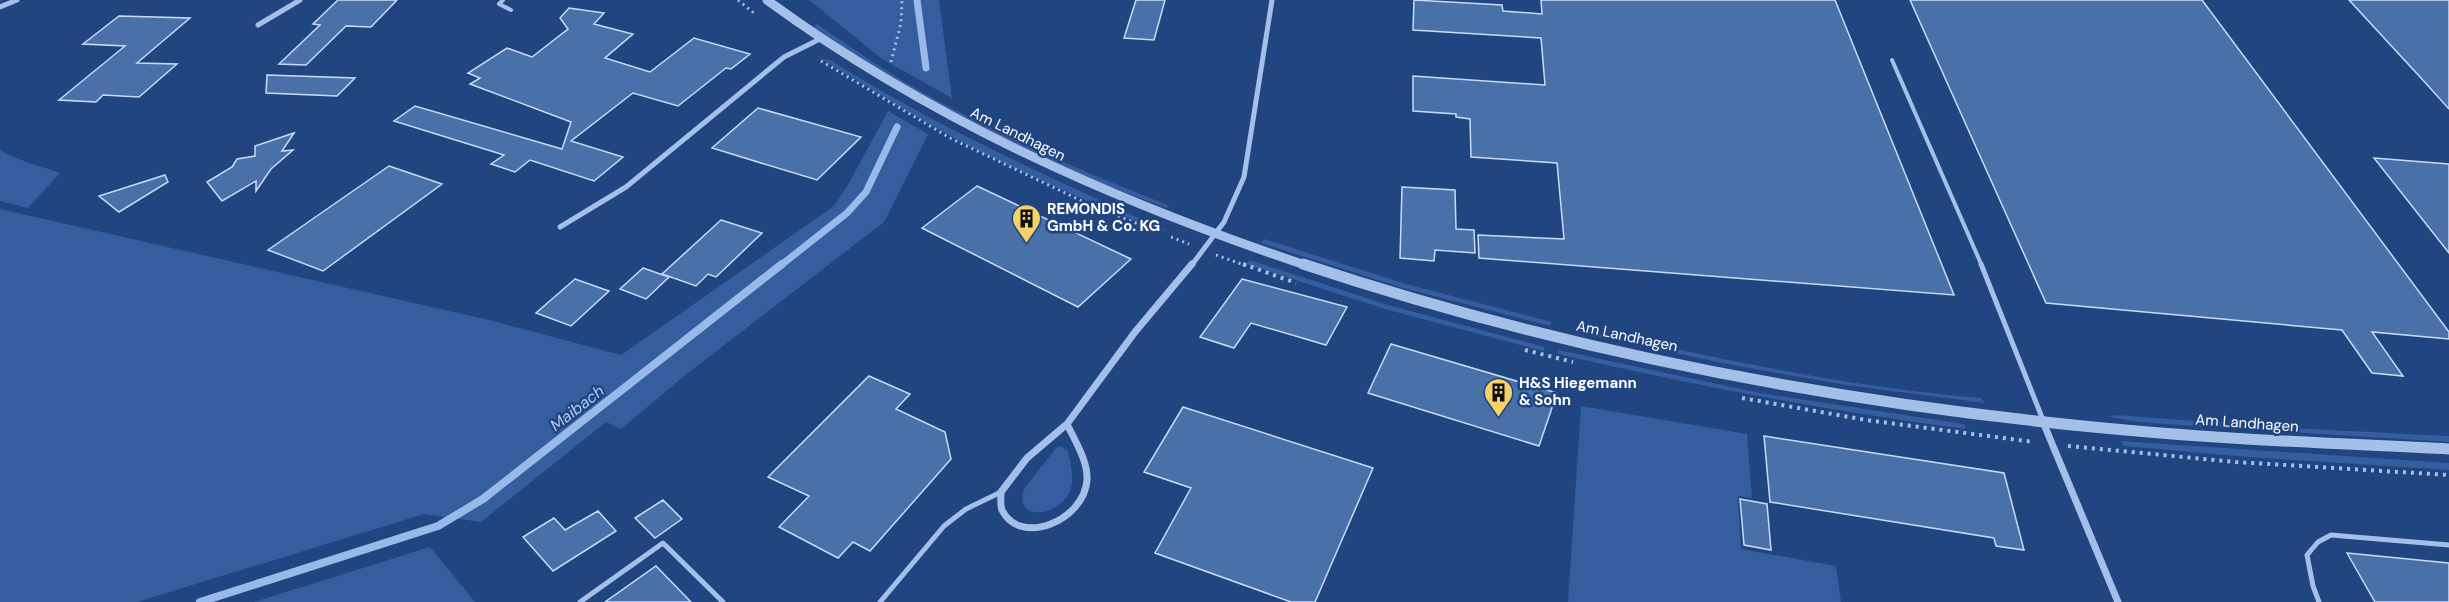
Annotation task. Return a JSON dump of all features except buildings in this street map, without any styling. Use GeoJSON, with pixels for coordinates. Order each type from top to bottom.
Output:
{"type":"FeatureCollection","features":[{"type":"Feature","properties":{"kind":"street"},"geometry":{"type":"LineString","coordinates":[[0,7],[17,0]]}},
{"type":"Feature","properties":{"kind":"street"},"geometry":{"type":"LineString","coordinates":[[258,25],[300,0]]}},
{"type":"Feature","properties":{"kind":"street","name":"Am Landhagen"},"geometry":{"type":"LineString","coordinates":[[766,0],[818,40],[953,120],[1065,174],[1215,235],[1408,298],[1688,365],[1851,394],[2043,422],[2249,439],[2449,449]]}},
{"type":"Feature","properties":{"kind":"street"},"geometry":{"type":"LineString","coordinates":[[1067,424],[1080,452],[1088,479],[1080,501],[1061,522],[1043,528],[1016,523],[1002,510],[1001,492],[1027,458],[1067,424],[1135,332],[1224,222],[1244,177],[1272,0]]}},
{"type":"Feature","properties":{"kind":"street"},"geometry":{"type":"LineString","coordinates":[[560,227],[626,187],[784,57],[818,40]]}},
{"type":"Feature","properties":{"kind":"street"},"geometry":{"type":"LineString","coordinates":[[2043,422],[2118,602]]}},
{"type":"Feature","properties":{"kind":"lane"},"geometry":{"type":"LineString","coordinates":[[503,0],[499,4],[511,10]]}},
{"type":"Feature","properties":{"kind":"lane"},"geometry":{"type":"LineString","coordinates":[[1892,60],[1995,296],[2043,422]]}},
{"type":"Feature","properties":{"kind":"lane"},"geometry":{"type":"LineString","coordinates":[[880,602],[944,526],[966,508],[1001,492]]}},
{"type":"Feature","properties":{"kind":"lane"},"geometry":{"type":"LineString","coordinates":[[2319,602],[2313,586],[2307,555],[2318,542],[2331,536],[2373,537],[2449,545]]}},
{"type":"Feature","properties":{"kind":"lane"},"geometry":{"type":"LineString","coordinates":[[579,602],[663,543],[723,602]]}},
{"type":"Feature","properties":{"kind":"path"},"geometry":{"type":"LineString","coordinates":[[889,69],[901,23],[902,0]]}},
{"type":"Feature","properties":{"kind":"shaded area"},"geometry":{"type":"Polygon","coordinates":[[[809,0],[939,0],[952,98],[882,59],[809,0]]]}},
{"type":"Feature","properties":{"kind":"shaded area"},"geometry":{"type":"Polygon","coordinates":[[[817,24],[894,75],[968,117],[1066,163],[1169,206],[1167,208],[1075,172],[984,129],[940,106],[854,54],[813,26],[817,24]]]}},
{"type":"Feature","properties":{"kind":"shaded area"},"geometry":{"type":"Polygon","coordinates":[[[820,58],[832,61],[913,109],[996,151],[1165,230],[1161,231],[1092,203],[979,151],[918,118],[820,58]]]}},
{"type":"Feature","properties":{"kind":"shaded area"},"geometry":{"type":"Polygon","coordinates":[[[888,111],[928,134],[884,222],[688,373],[621,429],[606,422],[481,522],[424,514],[137,602],[0,602],[0,209],[489,320],[621,355],[834,206],[888,111]]]}},
{"type":"Feature","properties":{"kind":"shaded area"},"geometry":{"type":"Polygon","coordinates":[[[0,150],[21,160],[60,173],[28,208],[0,201],[0,150]]]}},
{"type":"Feature","properties":{"kind":"shaded area"},"geometry":{"type":"Polygon","coordinates":[[[1264,239],[1406,284],[1552,322],[1550,326],[1403,288],[1261,243],[1264,239]]]}},
{"type":"Feature","properties":{"kind":"shaded area"},"geometry":{"type":"Polygon","coordinates":[[[1250,260],[1388,305],[1545,347],[1543,351],[1385,309],[1246,264],[1250,260]]]}},
{"type":"Feature","properties":{"kind":"shaded area"},"geometry":{"type":"Polygon","coordinates":[[[1584,329],[1781,370],[1881,387],[1981,398],[1985,403],[1846,385],[1737,366],[1583,334],[1584,329]]]}},
{"type":"Feature","properties":{"kind":"shaded area"},"geometry":{"type":"Polygon","coordinates":[[[1558,350],[1760,393],[1964,424],[1965,429],[1811,406],[1710,387],[1558,354],[1558,350]]]}},
{"type":"Feature","properties":{"kind":"shaded area"},"geometry":{"type":"Polygon","coordinates":[[[1581,406],[1747,434],[1752,498],[1738,496],[1741,549],[1836,566],[1841,602],[1568,602],[1581,406]]]}},
{"type":"Feature","properties":{"kind":"shaded area"},"geometry":{"type":"Polygon","coordinates":[[[2115,415],[2290,428],[2449,436],[2449,442],[2139,422],[2110,417],[2115,415]]]}},
{"type":"Feature","properties":{"kind":"shaded area"},"geometry":{"type":"Polygon","coordinates":[[[2121,441],[2449,463],[2449,470],[2247,457],[2124,446],[2121,441]]]}},
{"type":"Feature","properties":{"kind":"shaded area"},"geometry":{"type":"Polygon","coordinates":[[[1061,446],[1068,451],[1071,467],[1072,484],[1068,495],[1051,509],[1033,512],[1026,508],[1022,500],[1024,489],[1056,448],[1061,446]]]}},
{"type":"Feature","properties":{"kind":"shaded area"},"geometry":{"type":"Polygon","coordinates":[[[430,547],[475,602],[254,602],[430,547]]]}},
{"type":"Feature","properties":{"kind":"waterway","name":"Maibach"},"geometry":{"type":"LineString","coordinates":[[917,0],[926,68]]}},
{"type":"Feature","properties":{"kind":"waterway","name":"Maibach"},"geometry":{"type":"LineString","coordinates":[[780,266],[847,213],[866,192],[897,127]]}},
{"type":"Feature","properties":{"kind":"waterway","name":"Maibach"},"geometry":{"type":"LineString","coordinates":[[200,602],[438,526],[483,499],[782,264]]}},
{"type":"Feature","properties":{"kind":"place","name":"REMONDIS GmbH & Co. KG"},"geometry":{"type":"Point","coordinates":[1026,244]}},
{"type":"Feature","properties":{"kind":"place","name":"H&S Hiegemann & Sohn"},"geometry":{"type":"Point","coordinates":[1498,418]}}]}
